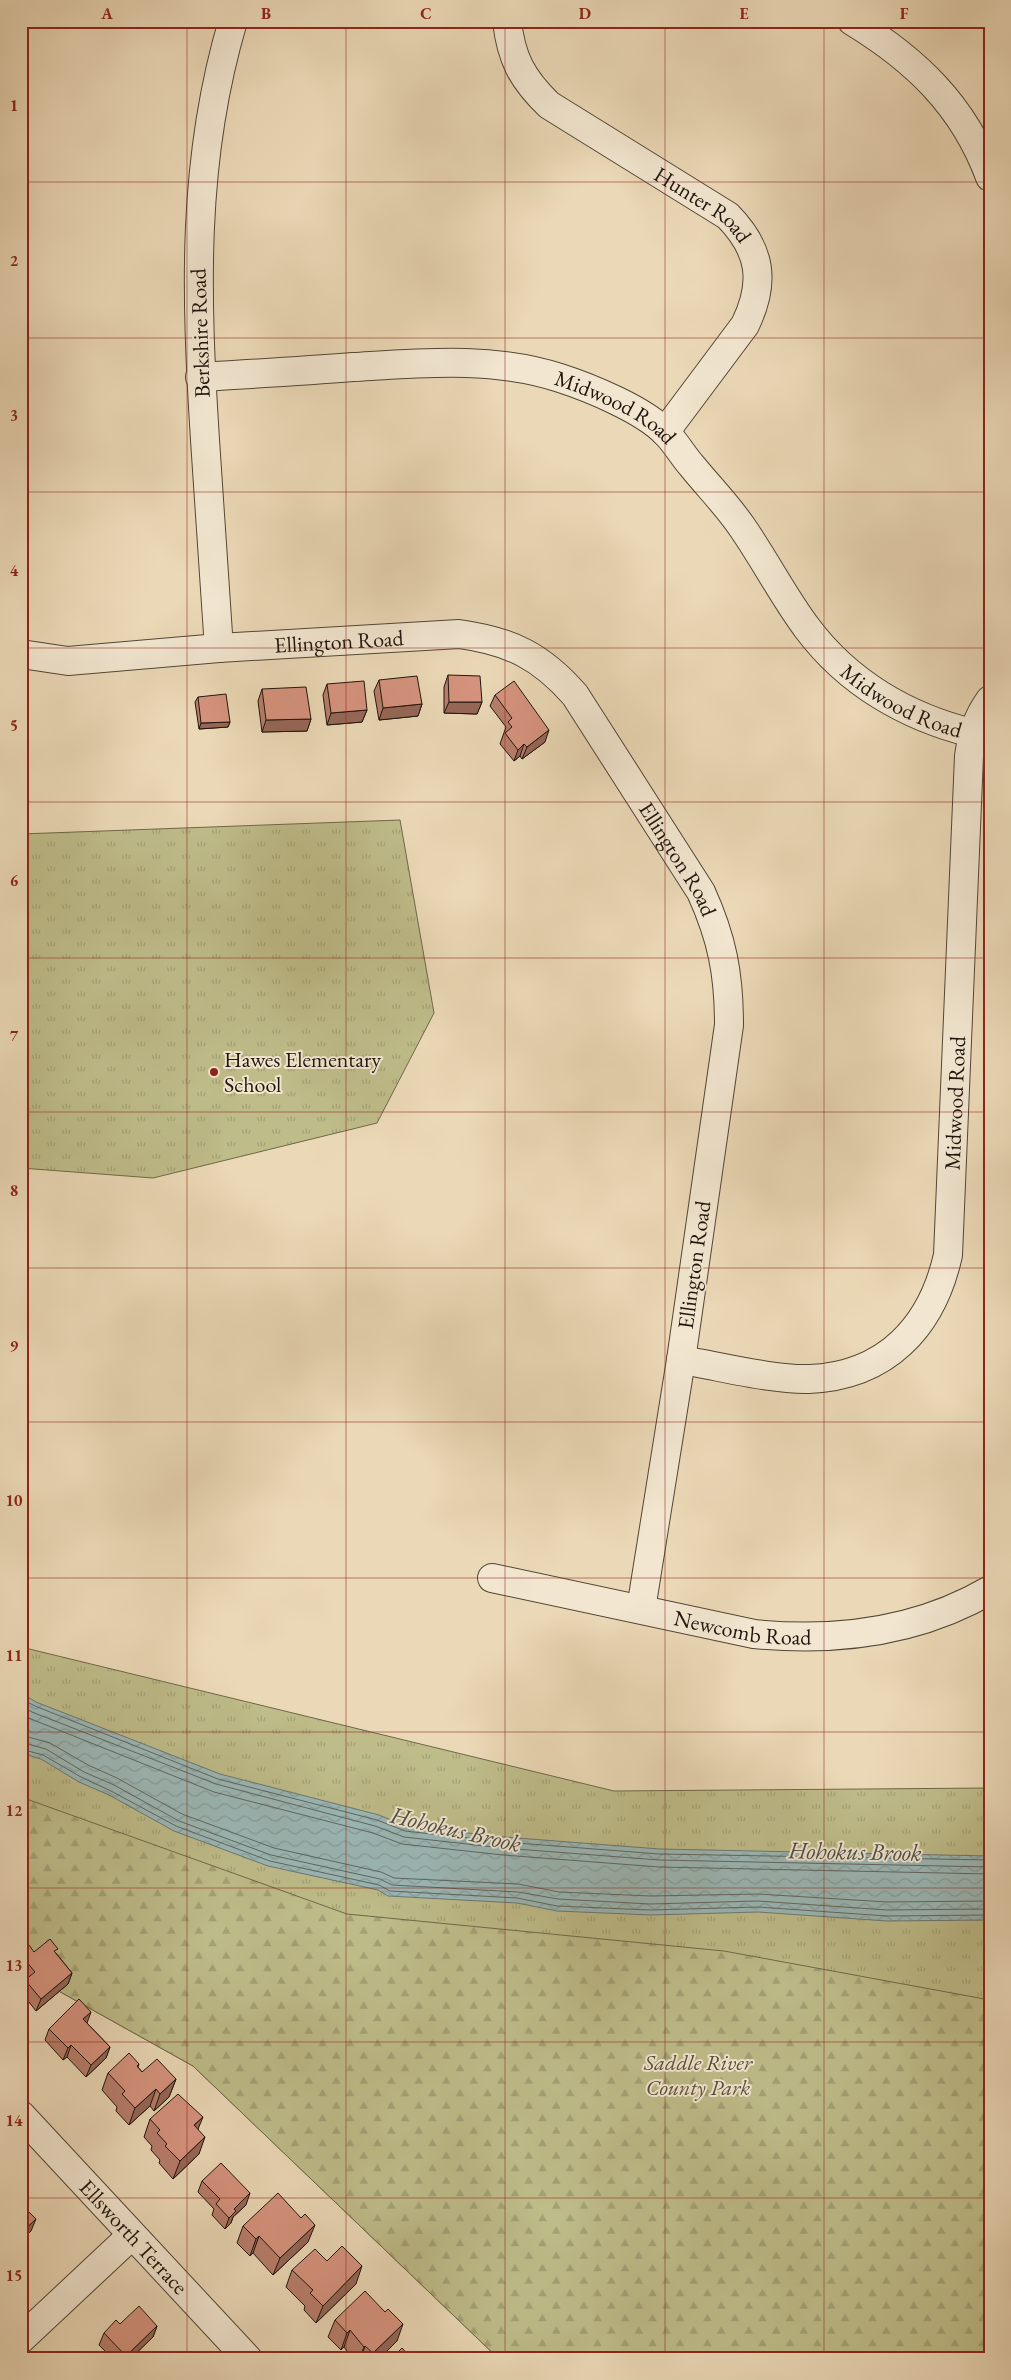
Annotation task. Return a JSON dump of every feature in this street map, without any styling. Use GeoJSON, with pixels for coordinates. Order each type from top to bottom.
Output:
{"type":"FeatureCollection","features":[{"type":"Feature","properties":{"kind":"street","name":"Berkshire Road"},"geometry":{"type":"LineString","coordinates":[[219,648],[200,377],[197,258],[202,170],[215,98],[233,21]]}},
{"type":"Feature","properties":{"kind":"street","name":"Hunter Road"},"geometry":{"type":"LineString","coordinates":[[507,21],[510,44],[518,66],[532,88],[549,105],[728,216],[742,230],[751,247],[757,266],[758,279],[754,307],[745,325],[666,432]]}},
{"type":"Feature","properties":{"kind":"street"},"geometry":{"type":"LineString","coordinates":[[852,21],[884,40],[915,65],[942,94],[966,126],[990,177]]}},
{"type":"Feature","properties":{"kind":"street","name":"Midwood Road"},"geometry":{"type":"LineString","coordinates":[[200,377],[432,363],[524,368],[560,378],[600,393],[634,410],[666,432],[726,505],[807,628],[832,657],[860,682],[887,700],[916,715],[972,733],[968,766],[948,1255],[942,1282],[931,1307],[918,1325],[901,1343],[881,1358],[857,1370],[833,1376],[808,1379],[788,1378],[681,1360]]}},
{"type":"Feature","properties":{"kind":"street","name":"Ellington Road"},"geometry":{"type":"LineString","coordinates":[[21,654],[68,661],[219,648],[459,634],[486,638],[514,647],[545,665],[559,676],[575,695],[701,892],[715,922],[725,956],[729,989],[728,1025],[681,1360],[641,1609]]}},
{"type":"Feature","properties":{"kind":"street"},"geometry":{"type":"LineString","coordinates":[[972,733],[982,711],[990,700]]}},
{"type":"Feature","properties":{"kind":"street","name":"Newcomb Road"},"geometry":{"type":"LineString","coordinates":[[492,1578],[754,1634],[788,1637],[865,1634],[909,1624],[945,1612],[990,1590]]}},
{"type":"Feature","properties":{"kind":"street","name":"Ellsworth Terrace"},"geometry":{"type":"LineString","coordinates":[[21,2115],[248,2359]]}},
{"type":"Feature","properties":{"kind":"street"},"geometry":{"type":"LineString","coordinates":[[21,2339],[132,2235]]}},
{"type":"Feature","properties":{"kind":"green space","name":"Hawes Elementary School"},"geometry":{"type":"Polygon","coordinates":[[[400,820],[434,1013],[377,1123],[153,1178],[21,1168],[21,834],[400,820]]]}},
{"type":"Feature","properties":{"kind":"green space","name":"Saddle River County Park"},"geometry":{"type":"Polygon","coordinates":[[[21,1647],[614,1791],[990,1788],[990,2359],[499,2359],[193,2066],[21,1970],[21,1647]]]}},
{"type":"Feature","properties":{"kind":"green space","name":"Saddle River County Park"},"geometry":{"type":"Polygon","coordinates":[[[21,1797],[347,1914],[724,1951],[990,2000],[990,2359],[499,2359],[193,2066],[21,1970],[21,1797]]]}},
{"type":"Feature","properties":{"kind":"water"},"geometry":{"type":"Polygon","coordinates":[[[21,1693],[36,1702],[220,1774],[379,1815],[405,1826],[504,1837],[660,1849],[990,1856],[990,1920],[887,1921],[758,1912],[651,1915],[557,1911],[517,1903],[388,1896],[378,1890],[268,1866],[174,1831],[109,1795],[79,1782],[41,1759],[21,1753],[21,1693]]]}},
{"type":"Feature","properties":{"kind":"building"},"geometry":{"type":"Polygon","coordinates":[[[448,675],[480,676],[482,702],[449,702],[448,675]]]}},
{"type":"Feature","properties":{"kind":"building"},"geometry":{"type":"Polygon","coordinates":[[[417,676],[422,704],[383,708],[379,680],[417,676]]]}},
{"type":"Feature","properties":{"kind":"building"},"geometry":{"type":"Polygon","coordinates":[[[364,681],[367,710],[331,713],[327,684],[364,681]]]}},
{"type":"Feature","properties":{"kind":"building"},"geometry":{"type":"Polygon","coordinates":[[[514,681],[549,730],[527,747],[524,744],[518,750],[505,733],[512,727],[508,722],[512,718],[495,695],[514,681]]]}},
{"type":"Feature","properties":{"kind":"building"},"geometry":{"type":"Polygon","coordinates":[[[306,687],[311,719],[266,720],[262,689],[306,687]]]}},
{"type":"Feature","properties":{"kind":"building"},"geometry":{"type":"Polygon","coordinates":[[[226,694],[230,722],[201,723],[198,697],[226,694]]]}},
{"type":"Feature","properties":{"kind":"building"},"geometry":{"type":"Polygon","coordinates":[[[50,1939],[58,1949],[54,1951],[72,1973],[41,1999],[25,1980],[35,1972],[21,1955],[21,1952],[29,1945],[34,1952],[50,1939]]]}},
{"type":"Feature","properties":{"kind":"building"},"geometry":{"type":"Polygon","coordinates":[[[79,1999],[91,2012],[83,2019],[110,2047],[91,2065],[71,2045],[68,2048],[49,2029],[79,1999]]]}},
{"type":"Feature","properties":{"kind":"building"},"geometry":{"type":"Polygon","coordinates":[[[129,2053],[139,2064],[137,2066],[142,2072],[157,2059],[176,2079],[160,2094],[156,2089],[135,2108],[122,2094],[125,2091],[108,2073],[129,2053]]]}},
{"type":"Feature","properties":{"kind":"building"},"geometry":{"type":"Polygon","coordinates":[[[178,2094],[203,2117],[194,2125],[205,2137],[180,2161],[165,2146],[167,2144],[157,2133],[160,2130],[150,2119],[178,2094]]]}},
{"type":"Feature","properties":{"kind":"building"},"geometry":{"type":"Polygon","coordinates":[[[221,2163],[250,2193],[234,2209],[236,2211],[229,2218],[216,2204],[220,2199],[202,2181],[221,2163]]]}},
{"type":"Feature","properties":{"kind":"building"},"geometry":{"type":"Polygon","coordinates":[[[278,2193],[301,2218],[305,2214],[315,2225],[280,2258],[259,2236],[256,2239],[243,2226],[278,2193]]]}},
{"type":"Feature","properties":{"kind":"building"},"geometry":{"type":"Polygon","coordinates":[[[21,2204],[36,2219],[21,2233],[21,2204]]]}},
{"type":"Feature","properties":{"kind":"building"},"geometry":{"type":"Polygon","coordinates":[[[342,2246],[362,2266],[323,2306],[310,2293],[313,2290],[292,2270],[315,2249],[327,2261],[342,2246]]]}},
{"type":"Feature","properties":{"kind":"building"},"geometry":{"type":"Polygon","coordinates":[[[365,2291],[385,2312],[388,2309],[403,2324],[373,2353],[364,2347],[350,2330],[347,2333],[335,2320],[365,2291]]]}},
{"type":"Feature","properties":{"kind":"building"},"geometry":{"type":"Polygon","coordinates":[[[139,2306],[157,2326],[126,2356],[104,2333],[116,2320],[120,2324],[139,2306]]]}},
{"type":"Feature","properties":{"kind":"building"},"geometry":{"type":"Polygon","coordinates":[[[402,2348],[412,2359],[391,2359],[402,2348]]]}},
{"type":"Feature","properties":{"kind":"building"},"geometry":{"type":"Polygon","coordinates":[[[94,2353],[99,2359],[88,2359],[94,2353]]]}},
{"type":"Feature","properties":{"kind":"place","name":"Hawes Elementary School"},"geometry":{"type":"Point","coordinates":[214,1072]}},
{"type":"Feature","properties":{"kind":"water label","name":"Hohokus Brook"},"geometry":{"type":"Point","coordinates":[456,1829]}},
{"type":"Feature","properties":{"kind":"water label","name":"Hohokus Brook"},"geometry":{"type":"Point","coordinates":[855,1851]}}]}
